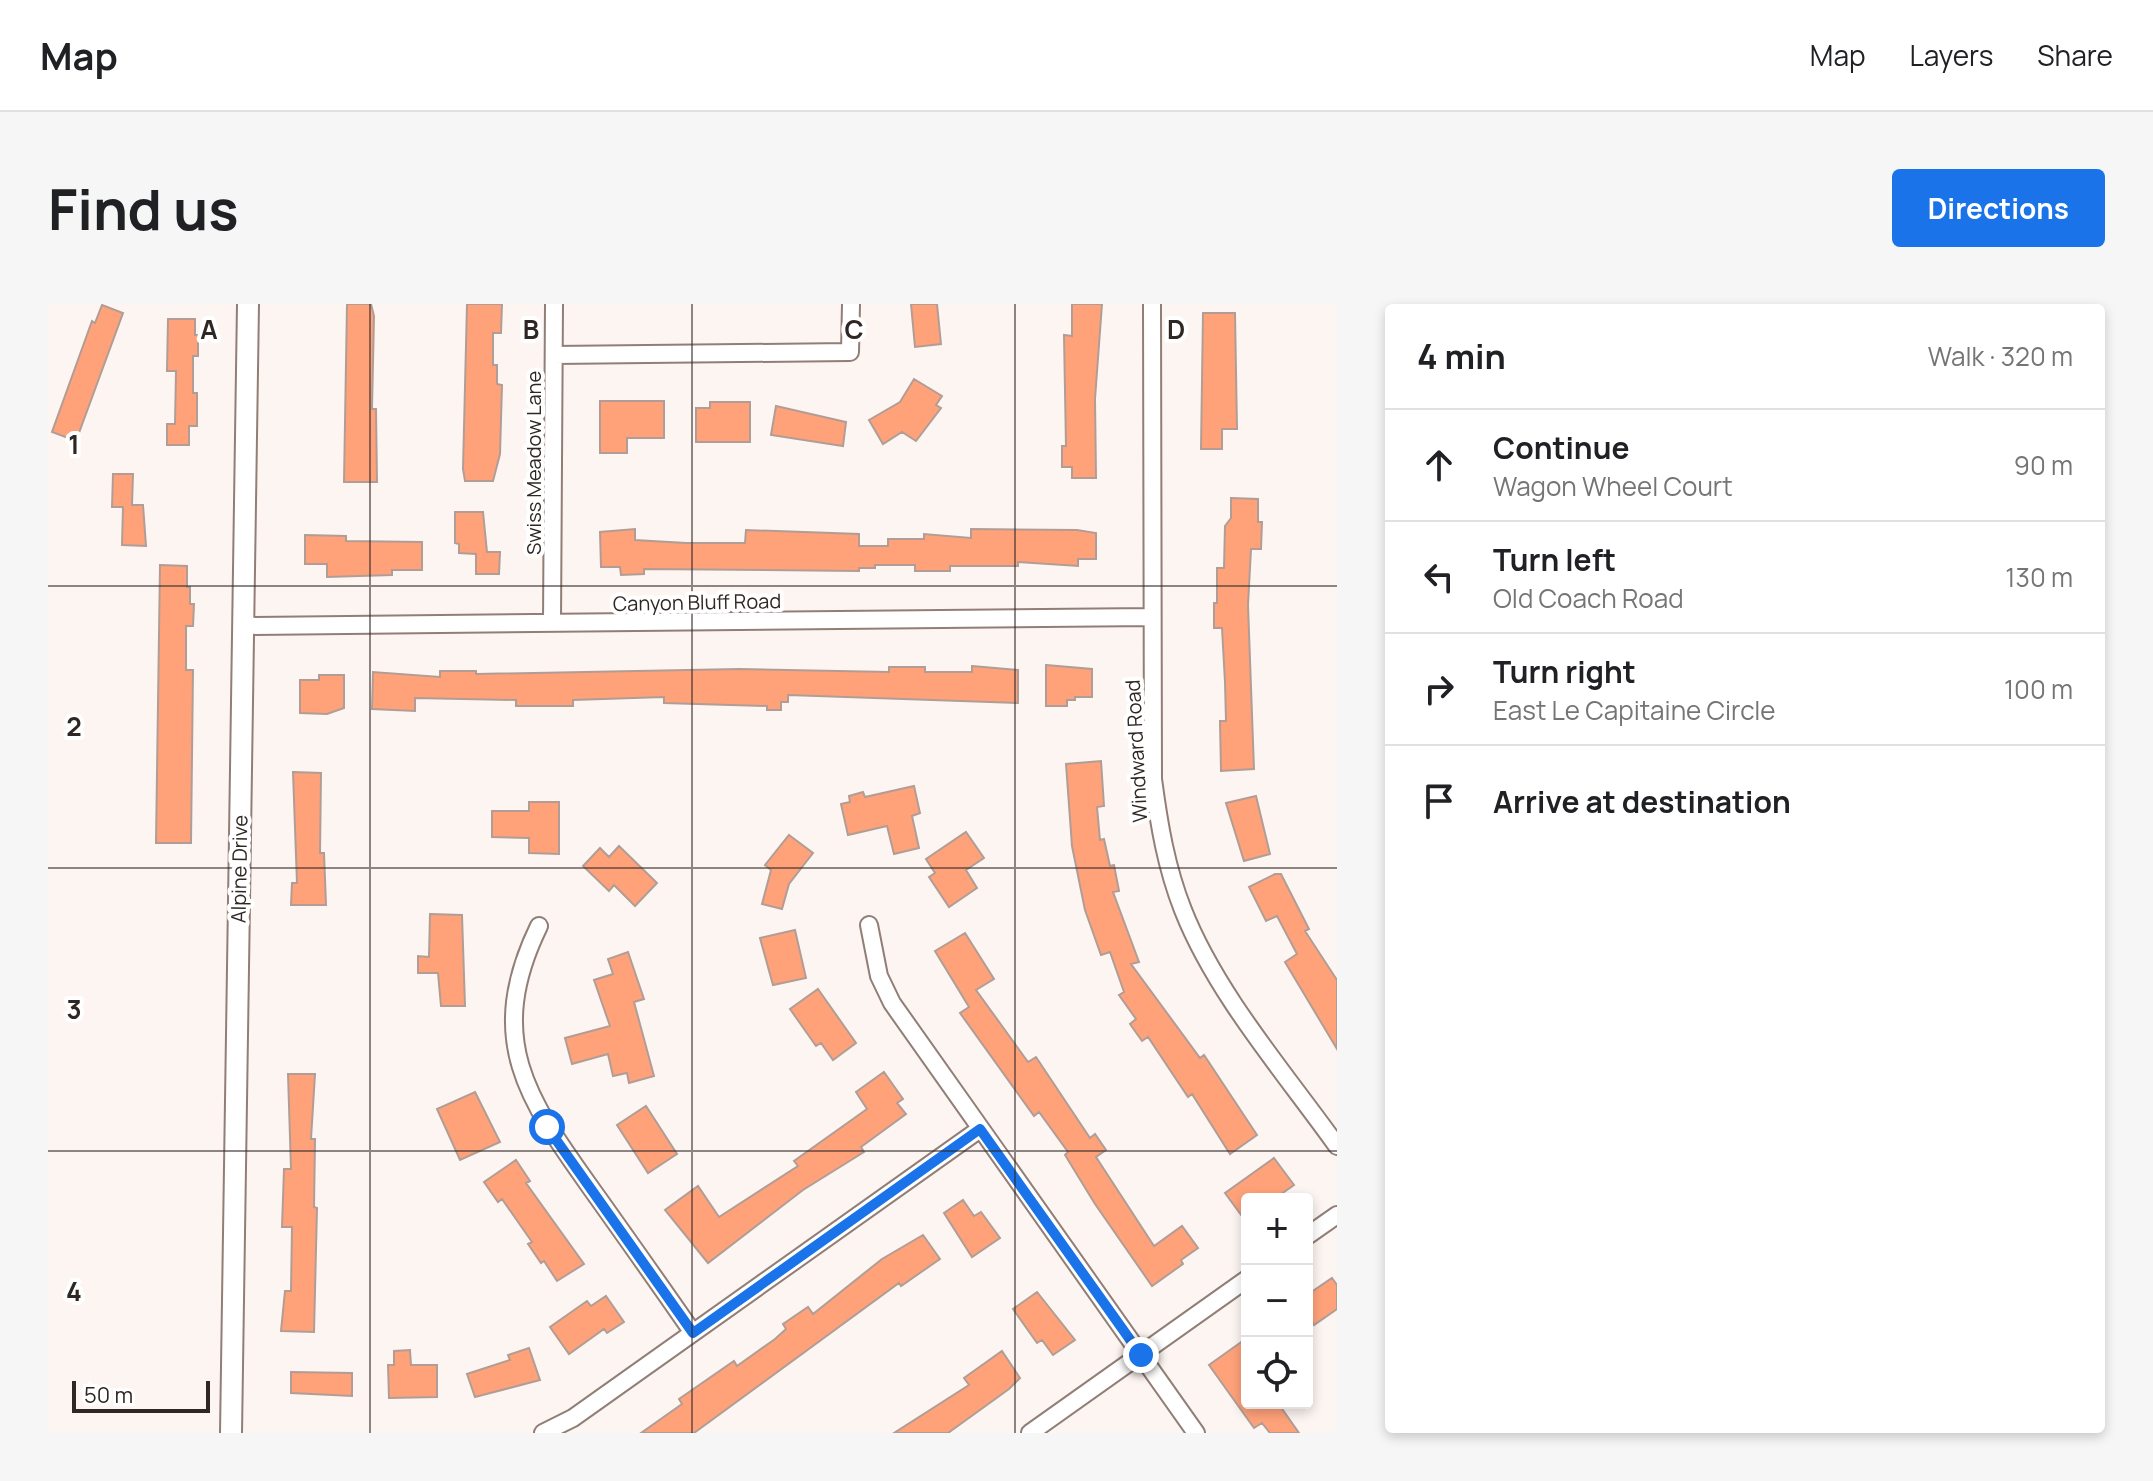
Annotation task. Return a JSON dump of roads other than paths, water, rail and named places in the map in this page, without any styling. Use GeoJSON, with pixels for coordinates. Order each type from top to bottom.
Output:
{"type":"FeatureCollection","features":[{"type":"Feature","properties":{"kind":"street","name":"Alpine Drive"},"geometry":{"type":"LineString","coordinates":[[231,1433],[248,304]]}},
{"type":"Feature","properties":{"kind":"street","name":"Swiss Meadow Lane"},"geometry":{"type":"LineString","coordinates":[[552,623],[554,304]]}},
{"type":"Feature","properties":{"kind":"street"},"geometry":{"type":"LineString","coordinates":[[554,355],[850,352],[851,304]]}},
{"type":"Feature","properties":{"kind":"street","name":"Windward Road"},"geometry":{"type":"LineString","coordinates":[[1152,304],[1153,779],[1169,871],[1202,951],[1337,1146]]}},
{"type":"Feature","properties":{"kind":"street","name":"Canyon Bluff Road"},"geometry":{"type":"LineString","coordinates":[[243,626],[1151,617]]}},
{"type":"Feature","properties":{"kind":"street"},"geometry":{"type":"LineString","coordinates":[[869,925],[879,976],[892,1003],[1196,1433]]}},
{"type":"Feature","properties":{"kind":"street"},"geometry":{"type":"LineString","coordinates":[[539,926],[520,973],[515,1000],[516,1051],[523,1076],[547,1127],[693,1333]]}},
{"type":"Feature","properties":{"kind":"street"},"geometry":{"type":"LineString","coordinates":[[543,1433],[573,1418],[980,1129]]}},
{"type":"Feature","properties":{"kind":"street"},"geometry":{"type":"LineString","coordinates":[[1313,1232],[1337,1215]]}},
{"type":"Feature","properties":{"kind":"street"},"geometry":{"type":"LineString","coordinates":[[1030,1433],[1241,1283]]}}]}
